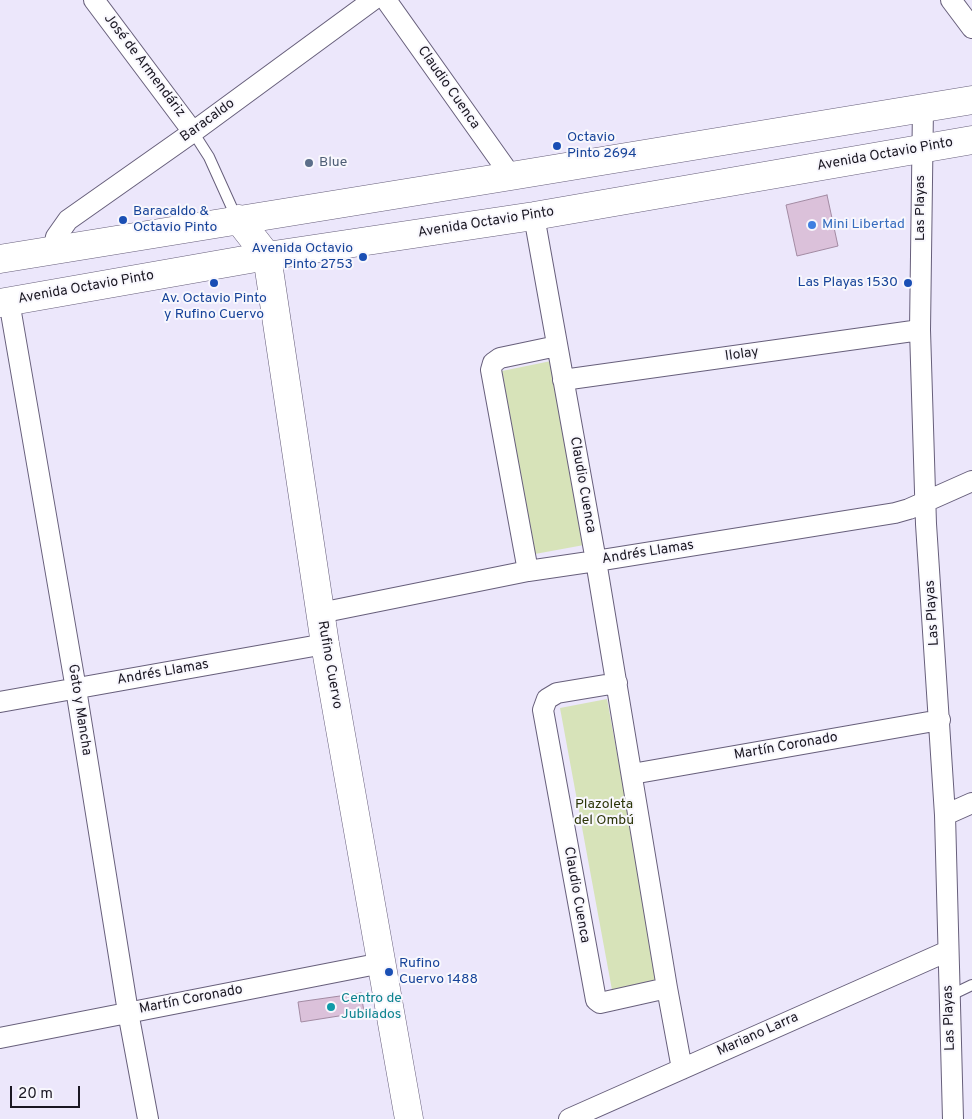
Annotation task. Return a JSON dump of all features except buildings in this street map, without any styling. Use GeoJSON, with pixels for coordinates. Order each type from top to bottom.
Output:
{"type":"FeatureCollection","features":[{"type":"Feature","properties":{"kind":"main road"},"geometry":{"type":"LineString","coordinates":[[0,258],[972,100]]}},
{"type":"Feature","properties":{"kind":"main road","name":"Avenida Octavio Pinto"},"geometry":{"type":"LineString","coordinates":[[5,302],[267,256],[534,216],[972,140]]}},
{"type":"Feature","properties":{"kind":"main road","name":"Rufino Cuervo"},"geometry":{"type":"LineString","coordinates":[[238,219],[267,256],[325,644],[409,1119]]}},
{"type":"Feature","properties":{"kind":"street","name":"José de Armendáriz"},"geometry":{"type":"LineString","coordinates":[[94,0],[193,132]]}},
{"type":"Feature","properties":{"kind":"street","name":"Baracaldo"},"geometry":{"type":"LineString","coordinates":[[53,250],[56,237],[68,220],[193,132],[373,0]]}},
{"type":"Feature","properties":{"kind":"street","name":"Claudio Cuenca"},"geometry":{"type":"LineString","coordinates":[[386,0],[511,176]]}},
{"type":"Feature","properties":{"kind":"street"},"geometry":{"type":"LineString","coordinates":[[951,0],[972,28]]}},
{"type":"Feature","properties":{"kind":"street","name":"Las Playas"},"geometry":{"type":"LineString","coordinates":[[923,107],[920,330],[926,501],[945,815],[953,1119]]}},
{"type":"Feature","properties":{"kind":"street","name":"Claudio Cuenca"},"geometry":{"type":"LineString","coordinates":[[534,216],[596,561],[682,1069]]}},
{"type":"Feature","properties":{"kind":"street","name":"Gato y Mancha"},"geometry":{"type":"LineString","coordinates":[[5,302],[76,689],[128,1012],[148,1119]]}},
{"type":"Feature","properties":{"kind":"street","name":"Ilolay"},"geometry":{"type":"LineString","coordinates":[[563,380],[920,330]]}},
{"type":"Feature","properties":{"kind":"street"},"geometry":{"type":"LineString","coordinates":[[528,571],[491,370],[493,362],[500,358],[557,346]]}},
{"type":"Feature","properties":{"kind":"street","name":"Andrés Llamas"},"geometry":{"type":"LineString","coordinates":[[320,613],[528,571],[894,513],[909,509],[972,481]]}},
{"type":"Feature","properties":{"kind":"street","name":"Andrés Llamas"},"geometry":{"type":"LineString","coordinates":[[0,702],[325,644]]}},
{"type":"Feature","properties":{"kind":"street","name":"Claudio Cuenca"},"geometry":{"type":"LineString","coordinates":[[617,683],[557,693],[548,699],[543,710],[596,1000],[600,1003],[667,988]]}},
{"type":"Feature","properties":{"kind":"street","name":"Martín Coronado"},"geometry":{"type":"LineString","coordinates":[[632,774],[940,720]]}},
{"type":"Feature","properties":{"kind":"street"},"geometry":{"type":"LineString","coordinates":[[945,815],[972,803]]}},
{"type":"Feature","properties":{"kind":"street","name":"Mariano Larra"},"geometry":{"type":"LineString","coordinates":[[569,1119],[948,952]]}},
{"type":"Feature","properties":{"kind":"street","name":"Martín Coronado"},"geometry":{"type":"LineString","coordinates":[[0,1038],[382,963]]}},
{"type":"Feature","properties":{"kind":"lane"},"geometry":{"type":"LineString","coordinates":[[193,132],[209,156],[238,219]]}},
{"type":"Feature","properties":{"kind":"lane"},"geometry":{"type":"LineString","coordinates":[[949,996],[972,985]]}},
{"type":"Feature","properties":{"kind":"green space"},"geometry":{"type":"Polygon","coordinates":[[[551,361],[584,545],[535,554],[502,371],[551,361]]]}},
{"type":"Feature","properties":{"kind":"green space","name":"Plazoleta del Ombú"},"geometry":{"type":"Polygon","coordinates":[[[607,699],[659,980],[612,990],[560,708],[607,699]]]}},
{"type":"Feature","properties":{"kind":"place","name":"Octavio Pinto 2694"},"geometry":{"type":"Point","coordinates":[557,146]}},
{"type":"Feature","properties":{"kind":"place","name":"Blue"},"geometry":{"type":"Point","coordinates":[309,163]}},
{"type":"Feature","properties":{"kind":"place","name":"Baracaldo & Octavio Pinto"},"geometry":{"type":"Point","coordinates":[123,220]}},
{"type":"Feature","properties":{"kind":"place","name":"Mini Libertad"},"geometry":{"type":"Point","coordinates":[812,225]}},
{"type":"Feature","properties":{"kind":"place","name":"Avenida Octavio Pinto 2753"},"geometry":{"type":"Point","coordinates":[363,257]}},
{"type":"Feature","properties":{"kind":"place","name":"Av. Octavio Pinto y Rufino Cuervo"},"geometry":{"type":"Point","coordinates":[214,283]}},
{"type":"Feature","properties":{"kind":"place","name":"Las Playas 1530"},"geometry":{"type":"Point","coordinates":[908,283]}},
{"type":"Feature","properties":{"kind":"place","name":"Rufino Cuervo 1488"},"geometry":{"type":"Point","coordinates":[389,972]}},
{"type":"Feature","properties":{"kind":"place","name":"Centro de Jubilados"},"geometry":{"type":"Point","coordinates":[331,1007]}}]}
